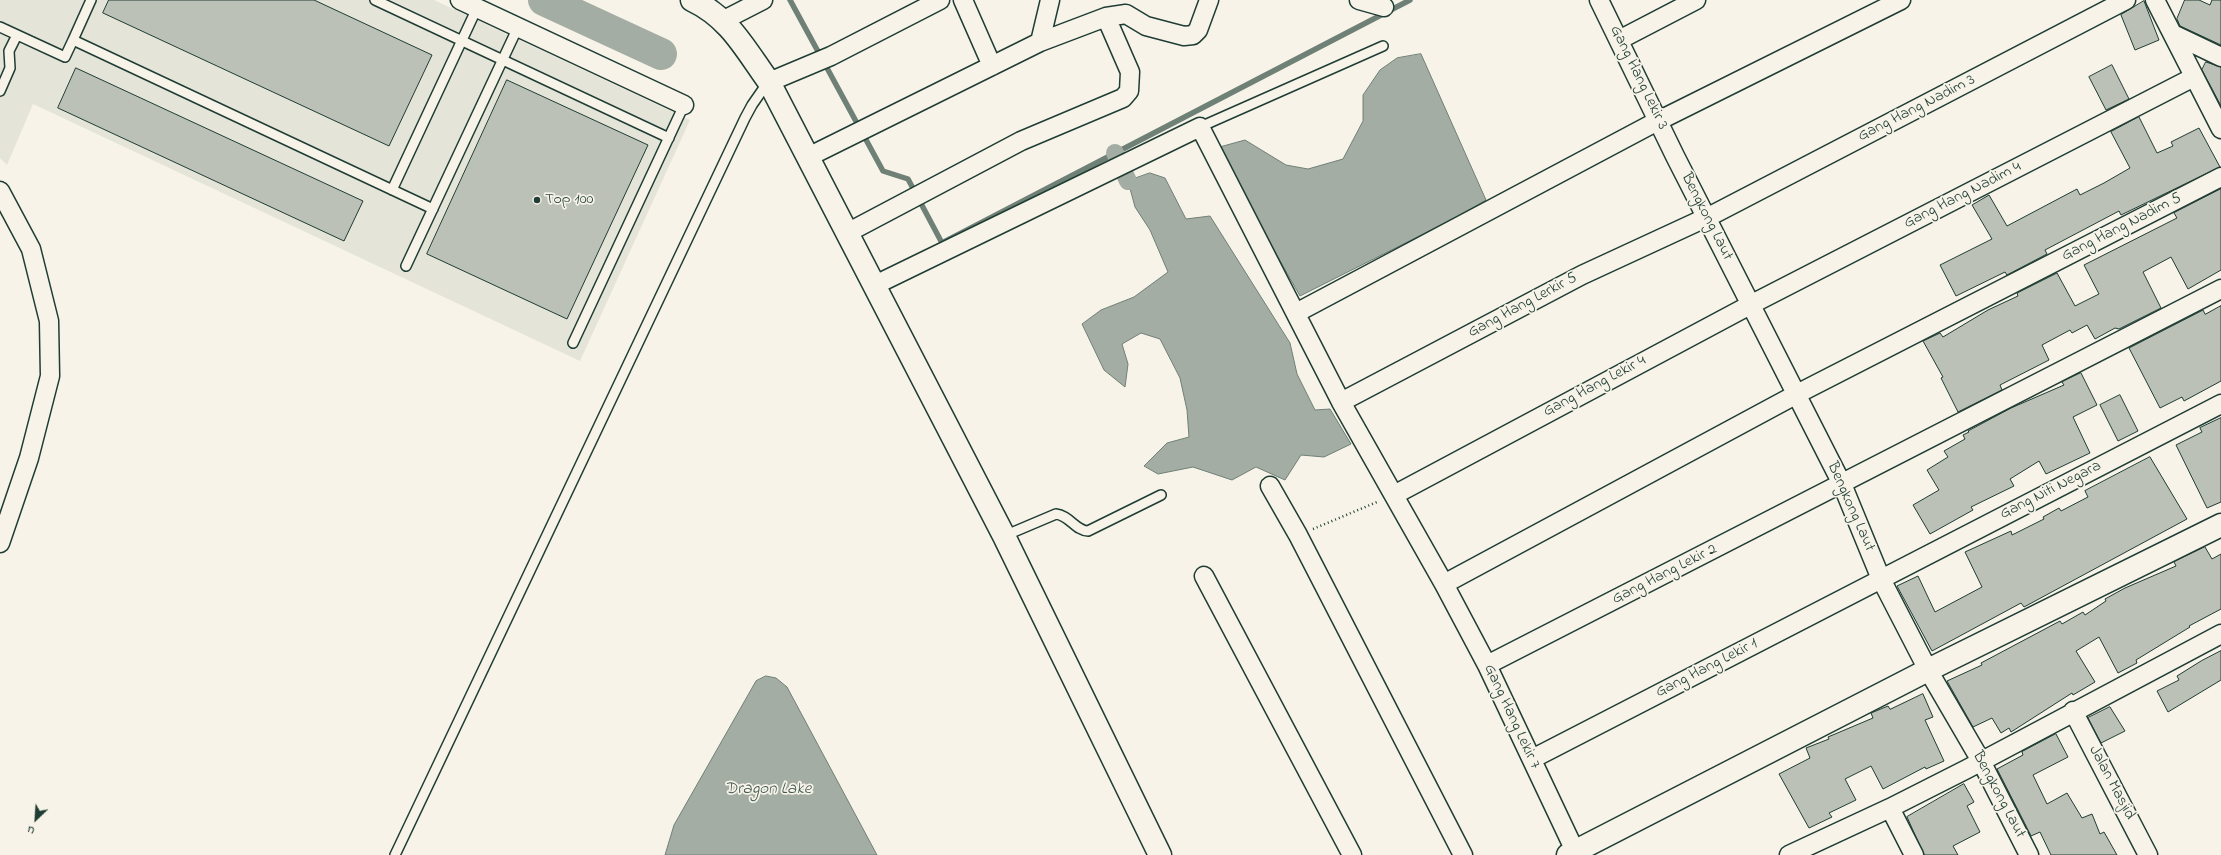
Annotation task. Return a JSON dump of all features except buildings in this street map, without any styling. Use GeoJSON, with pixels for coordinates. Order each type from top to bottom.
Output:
{"type":"FeatureCollection","features":[{"type":"Feature","properties":{"kind":"main road"},"geometry":{"type":"LineString","coordinates":[[692,0],[712,10],[724,20],[769,82],[873,286],[1004,536],[1160,855]]}},
{"type":"Feature","properties":{"kind":"main road"},"geometry":{"type":"LineString","coordinates":[[1572,853],[1928,670],[2221,525]]}},
{"type":"Feature","properties":{"kind":"street"},"geometry":{"type":"LineString","coordinates":[[724,20],[763,0]]}},
{"type":"Feature","properties":{"kind":"street"},"geometry":{"type":"LineString","coordinates":[[769,82],[831,56],[940,0]]}},
{"type":"Feature","properties":{"kind":"street"},"geometry":{"type":"LineString","coordinates":[[963,0],[992,66]]}},
{"type":"Feature","properties":{"kind":"street"},"geometry":{"type":"LineString","coordinates":[[1040,42],[1050,0]]}},
{"type":"Feature","properties":{"kind":"street"},"geometry":{"type":"LineString","coordinates":[[808,157],[1040,42],[1128,7],[1146,26],[1184,36],[1193,35],[1198,30],[1209,0]]}},
{"type":"Feature","properties":{"kind":"street"},"geometry":{"type":"LineString","coordinates":[[1359,0],[1384,7]]}},
{"type":"Feature","properties":{"kind":"street","name":"Gang Hang Lekir 3"},"geometry":{"type":"LineString","coordinates":[[1599,0],[1676,156]]}},
{"type":"Feature","properties":{"kind":"street"},"geometry":{"type":"LineString","coordinates":[[1619,40],[1696,0]]}},
{"type":"Feature","properties":{"kind":"street"},"geometry":{"type":"LineString","coordinates":[[1296,313],[1659,121],[1901,0]]}},
{"type":"Feature","properties":{"kind":"street","name":"Gang Hang Nadim 3"},"geometry":{"type":"LineString","coordinates":[[1707,217],[2126,0]]}},
{"type":"Feature","properties":{"kind":"street"},"geometry":{"type":"LineString","coordinates":[[2155,0],[2221,129]]}},
{"type":"Feature","properties":{"kind":"street"},"geometry":{"type":"LineString","coordinates":[[478,4],[518,27],[684,105]]}},
{"type":"Feature","properties":{"kind":"street"},"geometry":{"type":"LineString","coordinates":[[847,233],[902,202],[1021,141],[1124,98],[1130,91],[1130,72],[1106,17]]}},
{"type":"Feature","properties":{"kind":"street"},"geometry":{"type":"LineString","coordinates":[[2173,34],[2221,57]]}},
{"type":"Feature","properties":{"kind":"street","name":"Gang Hang Nadim 4"},"geometry":{"type":"LineString","coordinates":[[1750,305],[2194,77]]}},
{"type":"Feature","properties":{"kind":"street"},"geometry":{"type":"LineString","coordinates":[[873,286],[1200,127]]}},
{"type":"Feature","properties":{"kind":"street","name":"Gang Hang Lekir 7"},"geometry":{"type":"LineString","coordinates":[[1200,127],[1341,402],[1444,584],[1487,665],[1532,759],[1572,853]]}},
{"type":"Feature","properties":{"kind":"street","name":"Bengkong Laut"},"geometry":{"type":"LineString","coordinates":[[1676,156],[1750,305],[1842,484],[1881,579],[1928,670],[1981,761],[2029,855]]}},
{"type":"Feature","properties":{"kind":"street","name":"Gang Hang Nadim 5"},"geometry":{"type":"LineString","coordinates":[[1444,584],[1797,394],[2221,177]]}},
{"type":"Feature","properties":{"kind":"street"},"geometry":{"type":"LineString","coordinates":[[0,191],[31,249],[49,321],[50,376],[29,458],[0,543]]}},
{"type":"Feature","properties":{"kind":"street","name":"Gang Hang Lerkir 5"},"geometry":{"type":"LineString","coordinates":[[1341,402],[1582,275],[1707,217]]}},
{"type":"Feature","properties":{"kind":"street","name":"Gang Hang Lekir 2"},"geometry":{"type":"LineString","coordinates":[[1487,665],[2079,363],[2221,288]]}},
{"type":"Feature","properties":{"kind":"street","name":"Gang Hang Lekir 4"},"geometry":{"type":"LineString","coordinates":[[1394,495],[1440,469],[1750,305]]}},
{"type":"Feature","properties":{"kind":"street","name":"Gang Niti Negara"},"geometry":{"type":"LineString","coordinates":[[1881,579],[2221,404]]}},
{"type":"Feature","properties":{"kind":"street"},"geometry":{"type":"LineString","coordinates":[[1270,486],[1298,535],[1463,855]]}},
{"type":"Feature","properties":{"kind":"street"},"geometry":{"type":"LineString","coordinates":[[1204,576],[1352,855]]}},
{"type":"Feature","properties":{"kind":"street","name":"Gang Hang Lekir 1"},"geometry":{"type":"LineString","coordinates":[[1532,759],[1881,579]]}},
{"type":"Feature","properties":{"kind":"street"},"geometry":{"type":"LineString","coordinates":[[1789,855],[1890,808],[2221,634]]}},
{"type":"Feature","properties":{"kind":"street","name":"Jalan Masjid"},"geometry":{"type":"LineString","coordinates":[[2073,711],[2148,855]]}},
{"type":"Feature","properties":{"kind":"street"},"geometry":{"type":"LineString","coordinates":[[1890,808],[1914,855]]}},
{"type":"Feature","properties":{"kind":"lane"},"geometry":{"type":"LineString","coordinates":[[0,27],[65,57],[91,0]]}},
{"type":"Feature","properties":{"kind":"lane"},"geometry":{"type":"LineString","coordinates":[[375,0],[669,138]]}},
{"type":"Feature","properties":{"kind":"lane"},"geometry":{"type":"LineString","coordinates":[[392,190],[478,4]]}},
{"type":"Feature","properties":{"kind":"lane"},"geometry":{"type":"LineString","coordinates":[[406,266],[518,27]]}},
{"type":"Feature","properties":{"kind":"lane"},"geometry":{"type":"LineString","coordinates":[[0,91],[10,68],[9,51],[17,35]]}},
{"type":"Feature","properties":{"kind":"lane"},"geometry":{"type":"LineString","coordinates":[[73,40],[433,209]]}},
{"type":"Feature","properties":{"kind":"lane"},"geometry":{"type":"LineString","coordinates":[[1200,127],[1382,46]]}},
{"type":"Feature","properties":{"kind":"lane"},"geometry":{"type":"LineString","coordinates":[[0,47],[9,51]]}},
{"type":"Feature","properties":{"kind":"lane"},"geometry":{"type":"LineString","coordinates":[[395,855],[745,118],[755,99],[769,82]]}},
{"type":"Feature","properties":{"kind":"lane"},"geometry":{"type":"LineString","coordinates":[[573,343],[684,105]]}},
{"type":"Feature","properties":{"kind":"lane"},"geometry":{"type":"LineString","coordinates":[[1004,536],[1056,514],[1061,514],[1081,529],[1088,531],[1161,495]]}},
{"type":"Feature","properties":{"kind":"path"},"geometry":{"type":"LineString","coordinates":[[1298,535],[1394,495]]}},
{"type":"Feature","properties":{"kind":"shaded area"},"geometry":{"type":"Polygon","coordinates":[[[0,0],[434,0],[690,120],[580,361],[33,104],[7,165],[0,158],[0,0]]]}},
{"type":"Feature","properties":{"kind":"water"},"geometry":{"type":"Polygon","coordinates":[[[1421,54],[1486,200],[1455,218],[1300,296],[1216,148],[1245,140],[1286,165],[1308,169],[1343,159],[1363,121],[1363,95],[1380,70],[1397,58],[1421,54]]]}},
{"type":"Feature","properties":{"kind":"water"},"geometry":{"type":"Polygon","coordinates":[[[1150,173],[1165,178],[1186,219],[1210,216],[1290,343],[1297,374],[1315,410],[1330,409],[1351,444],[1324,457],[1301,455],[1285,480],[1256,467],[1232,480],[1193,467],[1158,474],[1144,466],[1167,443],[1189,437],[1187,410],[1180,378],[1160,339],[1141,333],[1122,344],[1128,364],[1125,387],[1104,370],[1082,324],[1101,310],[1134,297],[1168,272],[1150,230],[1135,207],[1128,181],[1150,173]]]}},
{"type":"Feature","properties":{"kind":"water","name":"Dragon Lake"},"geometry":{"type":"Polygon","coordinates":[[[766,676],[776,678],[787,687],[877,855],[665,855],[674,825],[756,681],[766,676]]]}},
{"type":"Feature","properties":{"kind":"waterway"},"geometry":{"type":"LineString","coordinates":[[544,0],[661,54]]}},
{"type":"Feature","properties":{"kind":"waterway"},"geometry":{"type":"LineString","coordinates":[[790,0],[883,171],[908,179],[942,243],[1410,0]]}},
{"type":"Feature","properties":{"kind":"waterway"},"geometry":{"type":"LineString","coordinates":[[1115,153],[1128,181]]}},
{"type":"Feature","properties":{"kind":"place","name":"Top 100"},"geometry":{"type":"Point","coordinates":[537,200]}}]}
